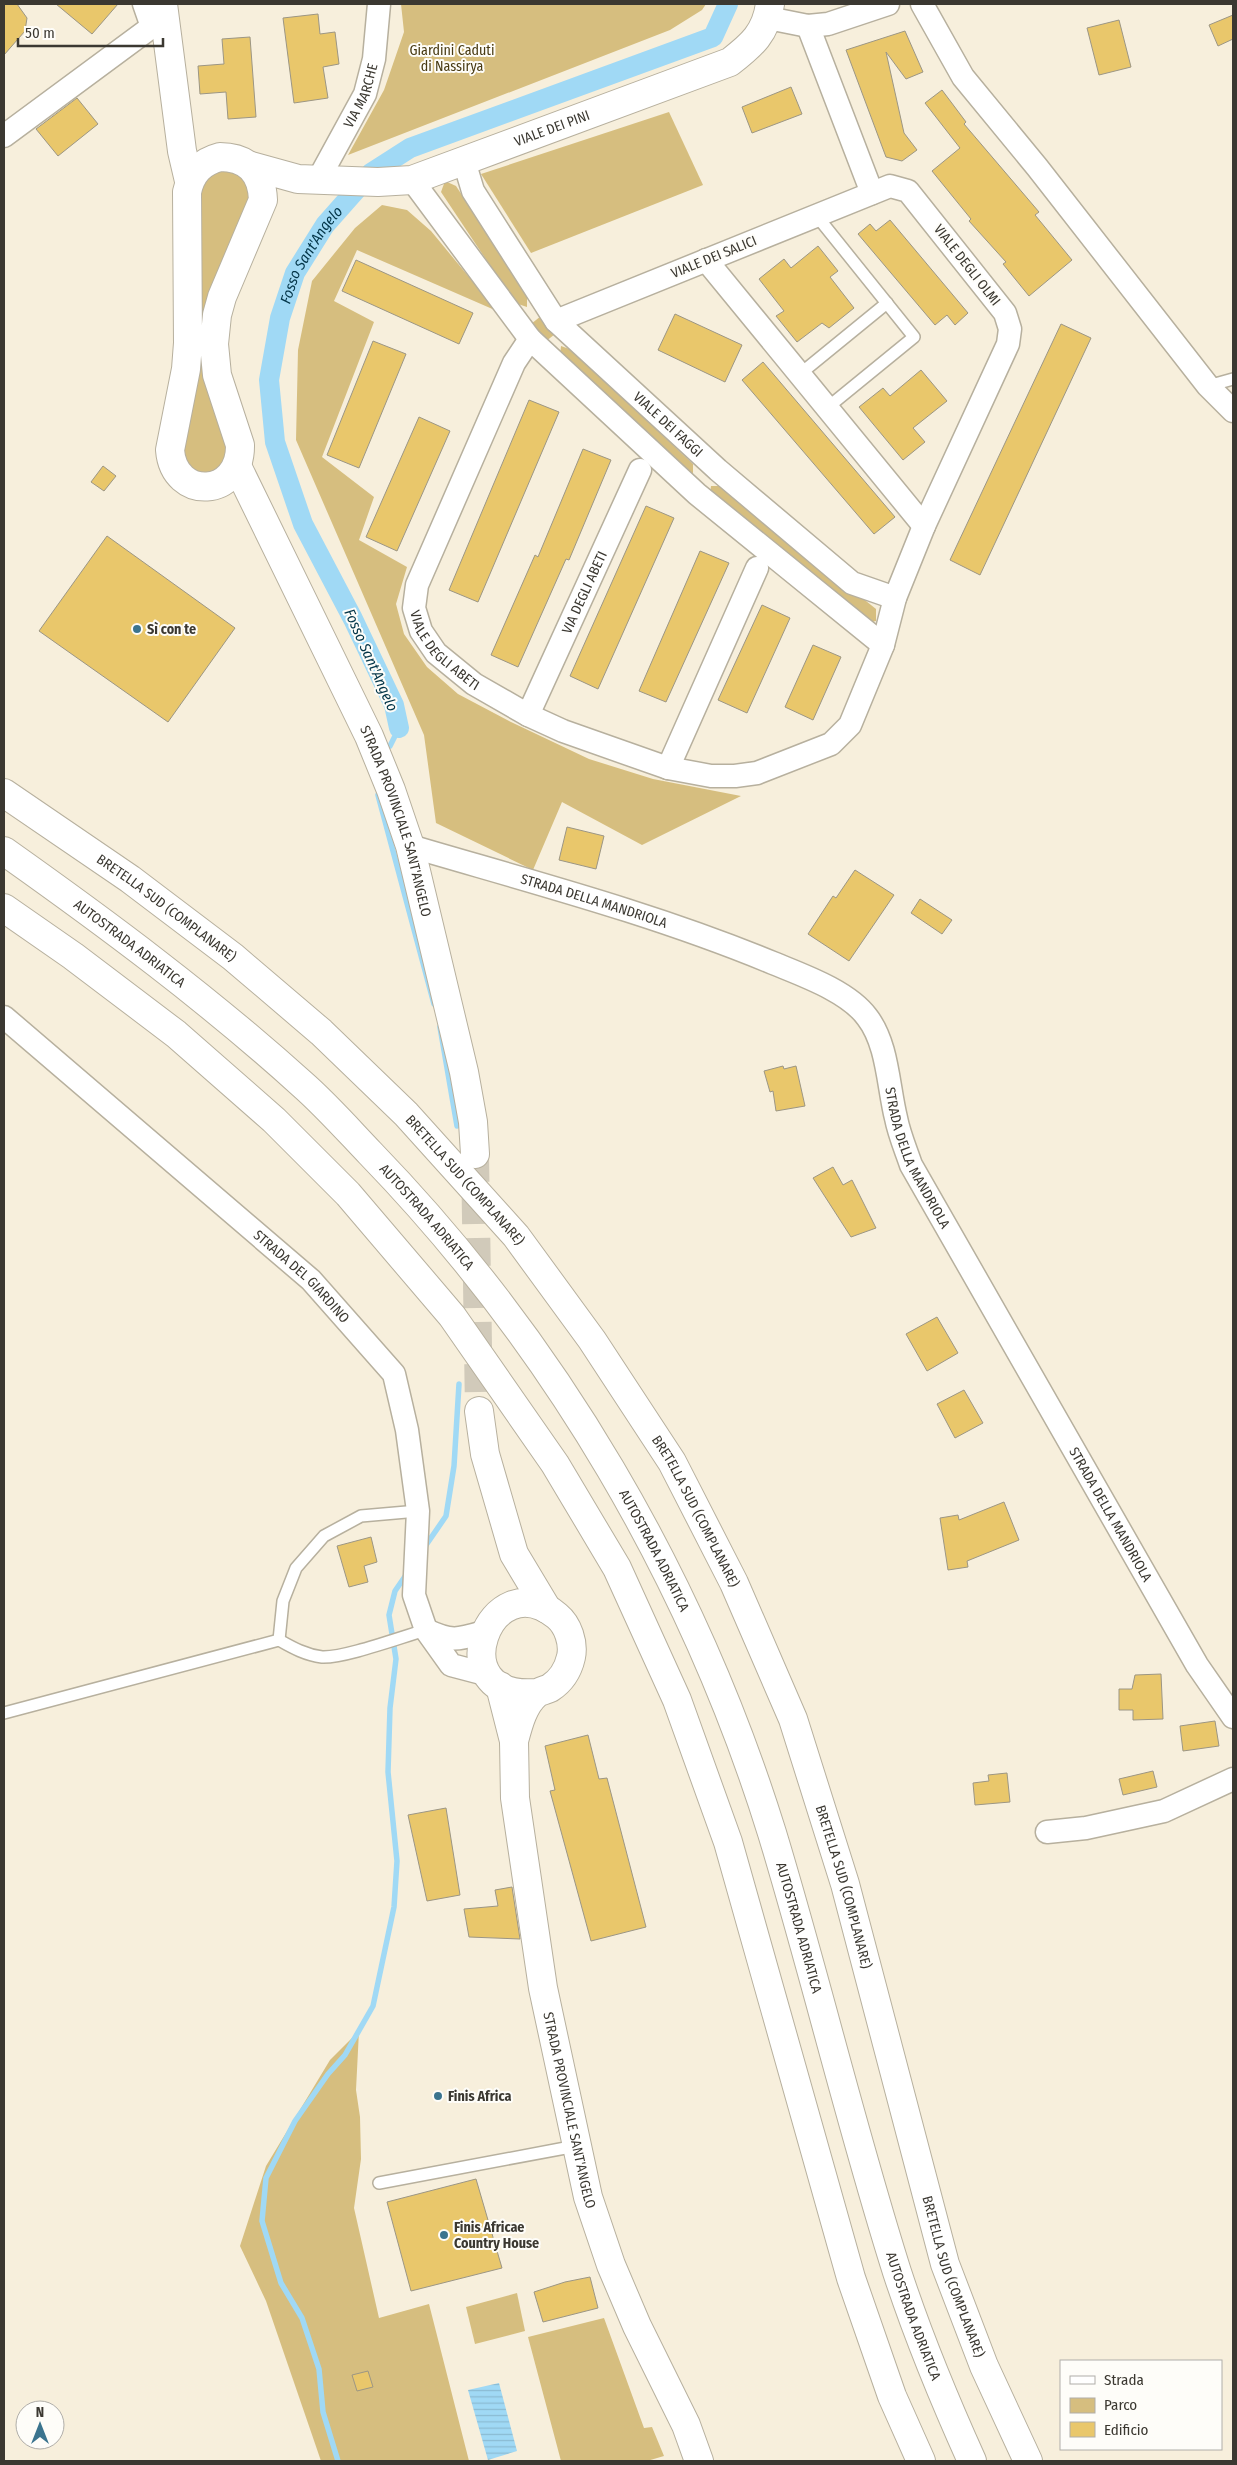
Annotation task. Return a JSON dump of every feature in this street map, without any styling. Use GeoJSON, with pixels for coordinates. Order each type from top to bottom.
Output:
{"type":"FeatureCollection","features":[{"type":"Feature","properties":{"kind":"main road","name":"VIALE DEI PINI"},"geometry":{"type":"LineString","coordinates":[[181,131],[204,151],[220,157],[231,157],[251,166],[308,180],[365,182],[412,180],[730,62],[754,43],[769,11]]}},
{"type":"Feature","properties":{"kind":"main road"},"geometry":{"type":"LineString","coordinates":[[156,13],[181,131],[189,181]]}},
{"type":"Feature","properties":{"kind":"main road"},"geometry":{"type":"LineString","coordinates":[[220,157],[201,165],[189,181],[186,192],[188,343],[186,369],[170,450],[171,460],[180,476],[187,482],[196,486],[215,486],[239,497],[256,508]]}},
{"type":"Feature","properties":{"kind":"main road"},"geometry":{"type":"LineString","coordinates":[[215,486],[232,475],[237,466],[240,445],[217,376],[214,344],[217,315],[222,297],[264,200],[259,176],[251,166]]}},
{"type":"Feature","properties":{"kind":"main road","name":"VIALE DEI PINI"},"geometry":{"type":"LineString","coordinates":[[264,200],[274,189],[308,180]]}},
{"type":"Feature","properties":{"kind":"main road","name":"STRADA PROVINCIALE SANT'ANGELO"},"geometry":{"type":"LineString","coordinates":[[237,466],[369,736],[391,790],[410,846],[464,1072],[475,1154]]}},
{"type":"Feature","properties":{"kind":"main road","name":"BRETELLA SUD (COMPLANARE)"},"geometry":{"type":"LineString","coordinates":[[4,793],[130,879],[233,957],[321,1032],[406,1114],[516,1236],[592,1340],[672,1462],[734,1583],[793,1719],[845,1884],[945,2264],[984,2366],[1028,2461]]}},
{"type":"Feature","properties":{"kind":"main road","name":"AUTOSTRADA ADRIATICA"},"geometry":{"type":"LineString","coordinates":[[4,851],[97,917],[203,998],[306,1087],[411,1195],[503,1306],[596,1442],[658,1552],[720,1688],[771,1829],[898,2272],[937,2383],[972,2461]]}},
{"type":"Feature","properties":{"kind":"main road"},"geometry":{"type":"LineString","coordinates":[[4,908],[73,956],[176,1034],[274,1120],[348,1194],[452,1316],[555,1464],[607,1552],[677,1700],[728,1842],[851,2278],[892,2396],[921,2461]]}},
{"type":"Feature","properties":{"kind":"main road"},"geometry":{"type":"LineString","coordinates":[[479,1411],[485,1454],[514,1554],[547,1609]]}},
{"type":"Feature","properties":{"kind":"main road"},"geometry":{"type":"LineString","coordinates":[[504,1610],[514,1554]]}},
{"type":"Feature","properties":{"kind":"main road"},"geometry":{"type":"LineString","coordinates":[[484,1632],[492,1619],[504,1610],[518,1604],[533,1604],[547,1609],[558,1617],[566,1628],[571,1641],[571,1655],[567,1668],[560,1680],[549,1688],[536,1693],[511,1692],[494,1681]]}},
{"type":"Feature","properties":{"kind":"main road","name":"STRADA PROVINCIALE SANT'ANGELO"},"geometry":{"type":"LineString","coordinates":[[484,1632],[481,1646],[482,1662],[494,1681],[514,1741],[515,1798],[543,1988],[588,2197],[611,2265],[637,2326],[686,2424],[699,2461]]}},
{"type":"Feature","properties":{"kind":"main road","name":"STRADA PROVINCIALE SANT'ANGELO"},"geometry":{"type":"LineString","coordinates":[[514,1741],[522,1716],[536,1693]]}},
{"type":"Feature","properties":{"kind":"street","name":"VIA MARCHE"},"geometry":{"type":"LineString","coordinates":[[308,180],[365,94],[374,59],[379,4]]}},
{"type":"Feature","properties":{"kind":"street"},"geometry":{"type":"LineString","coordinates":[[769,11],[808,26],[828,24],[888,4]]}},
{"type":"Feature","properties":{"kind":"street"},"geometry":{"type":"LineString","coordinates":[[922,4],[963,77],[1037,167],[1208,386],[1233,411]]}},
{"type":"Feature","properties":{"kind":"street"},"geometry":{"type":"LineString","coordinates":[[4,136],[156,13]]}},
{"type":"Feature","properties":{"kind":"street"},"geometry":{"type":"LineString","coordinates":[[808,26],[872,193]]}},
{"type":"Feature","properties":{"kind":"street","name":"VIALE DEI FAGGI"},"geometry":{"type":"LineString","coordinates":[[464,161],[474,191],[556,320],[718,470],[852,583],[895,598]]}},
{"type":"Feature","properties":{"kind":"street"},"geometry":{"type":"LineString","coordinates":[[412,180],[530,339],[697,494],[882,645]]}},
{"type":"Feature","properties":{"kind":"street","name":"VIALE DEGLI OLMI"},"geometry":{"type":"LineString","coordinates":[[872,193],[890,186],[908,191],[1005,313],[1010,328],[1008,344],[924,526],[895,598]]}},
{"type":"Feature","properties":{"kind":"street","name":"VIALE DEI SALICI"},"geometry":{"type":"LineString","coordinates":[[556,320],[872,193]]}},
{"type":"Feature","properties":{"kind":"street"},"geometry":{"type":"LineString","coordinates":[[706,260],[924,526]]}},
{"type":"Feature","properties":{"kind":"street"},"geometry":{"type":"LineString","coordinates":[[530,339],[545,342],[555,334],[556,320]]}},
{"type":"Feature","properties":{"kind":"street","name":"VIALE DEGLI ABETI"},"geometry":{"type":"LineString","coordinates":[[530,339],[514,363],[417,585],[414,608],[420,631],[436,653],[474,684],[528,715],[614,750],[668,768]]}},
{"type":"Feature","properties":{"kind":"street","name":"VIA DEGLI ABETI"},"geometry":{"type":"LineString","coordinates":[[528,715],[640,470]]}},
{"type":"Feature","properties":{"kind":"street"},"geometry":{"type":"LineString","coordinates":[[757,568],[668,768],[710,776],[736,776],[757,772],[831,744],[850,725],[882,645],[895,598]]}},
{"type":"Feature","properties":{"kind":"street","name":"STRADA DELLA MANDRIOLA"},"geometry":{"type":"LineString","coordinates":[[410,846],[641,914],[708,936],[802,975],[844,996],[867,1017],[880,1042],[896,1121],[912,1165],[1197,1665],[1230,1707]]}},
{"type":"Feature","properties":{"kind":"street","name":"STRADA DEL GIARDINO"},"geometry":{"type":"LineString","coordinates":[[4,1017],[311,1280],[394,1374],[408,1430],[418,1511],[414,1595],[426,1630],[451,1665],[494,1681]]}},
{"type":"Feature","properties":{"kind":"street"},"geometry":{"type":"LineString","coordinates":[[426,1630],[446,1639],[463,1638],[484,1632]]}},
{"type":"Feature","properties":{"kind":"street"},"geometry":{"type":"LineString","coordinates":[[1047,1832],[1086,1828],[1164,1811],[1233,1779]]}},
{"type":"Feature","properties":{"kind":"lane"},"geometry":{"type":"LineString","coordinates":[[816,216],[914,337],[827,408]]}},
{"type":"Feature","properties":{"kind":"lane"},"geometry":{"type":"LineString","coordinates":[[800,374],[887,303]]}},
{"type":"Feature","properties":{"kind":"lane"},"geometry":{"type":"LineString","coordinates":[[1208,386],[1233,378]]}},
{"type":"Feature","properties":{"kind":"lane"},"geometry":{"type":"LineString","coordinates":[[279,1640],[284,1601],[296,1568],[324,1536],[361,1516],[418,1511]]}},
{"type":"Feature","properties":{"kind":"lane"},"geometry":{"type":"LineString","coordinates":[[4,1714],[279,1640],[299,1652],[323,1657],[350,1652],[426,1630]]}},
{"type":"Feature","properties":{"kind":"lane"},"geometry":{"type":"LineString","coordinates":[[379,2183],[576,2146]]}},
{"type":"Feature","properties":{"kind":"green space","name":"Giardini Caduti di Nassirya"},"geometry":{"type":"Polygon","coordinates":[[[401,4],[706,4],[702,10],[670,30],[348,155],[384,90],[404,32],[401,4]]]}},
{"type":"Feature","properties":{"kind":"green space"},"geometry":{"type":"Polygon","coordinates":[[[669,112],[703,185],[531,253],[481,174],[669,112]]]}},
{"type":"Feature","properties":{"kind":"green space"},"geometry":{"type":"Polygon","coordinates":[[[222,165],[239,170],[254,195],[223,266],[232,458],[210,480],[183,467],[198,185],[222,165]]]}},
{"type":"Feature","properties":{"kind":"green space"},"geometry":{"type":"Polygon","coordinates":[[[445,181],[456,186],[527,294],[527,307],[515,303],[441,192],[445,181]]]}},
{"type":"Feature","properties":{"kind":"green space"},"geometry":{"type":"Polygon","coordinates":[[[382,205],[407,210],[431,231],[497,311],[357,250],[334,301],[374,322],[322,457],[374,497],[359,540],[407,567],[396,604],[404,634],[427,667],[458,694],[511,722],[589,759],[653,779],[741,796],[642,845],[562,802],[533,870],[436,823],[424,735],[296,440],[298,350],[312,281],[355,228],[382,205]]]}},
{"type":"Feature","properties":{"kind":"green space"},"geometry":{"type":"Polygon","coordinates":[[[541,316],[555,334],[545,342],[531,324],[541,316]]]}},
{"type":"Feature","properties":{"kind":"green space"},"geometry":{"type":"Polygon","coordinates":[[[561,346],[572,350],[693,464],[693,473],[682,472],[560,356],[561,346]]]}},
{"type":"Feature","properties":{"kind":"green space"},"geometry":{"type":"Polygon","coordinates":[[[711,486],[722,486],[876,609],[876,621],[867,623],[710,495],[711,486]]]}},
{"type":"Feature","properties":{"kind":"green space"},"geometry":{"type":"Polygon","coordinates":[[[359,2031],[356,2090],[360,2117],[361,2159],[354,2208],[379,2318],[429,2304],[469,2461],[321,2461],[266,2301],[240,2246],[266,2166],[330,2060],[359,2031]]]}},
{"type":"Feature","properties":{"kind":"green space"},"geometry":{"type":"Polygon","coordinates":[[[517,2293],[525,2331],[475,2344],[466,2307],[517,2293]]]}},
{"type":"Feature","properties":{"kind":"green space"},"geometry":{"type":"Polygon","coordinates":[[[604,2318],[644,2428],[652,2427],[664,2456],[647,2461],[561,2461],[528,2337],[604,2318]]]}},
{"type":"Feature","properties":{"kind":"water"},"geometry":{"type":"Polygon","coordinates":[[[499,2383],[517,2451],[488,2460],[468,2390],[499,2383]]]}},
{"type":"Feature","properties":{"kind":"building"},"geometry":{"type":"Polygon","coordinates":[[[4,4],[17,4],[27,18],[25,31],[4,55],[4,4]]]}},
{"type":"Feature","properties":{"kind":"building"},"geometry":{"type":"Polygon","coordinates":[[[56,4],[118,4],[92,34],[56,4]]]}},
{"type":"Feature","properties":{"kind":"building"},"geometry":{"type":"Polygon","coordinates":[[[318,14],[320,34],[335,32],[339,64],[323,67],[328,98],[294,103],[283,18],[318,14]]]}},
{"type":"Feature","properties":{"kind":"building"},"geometry":{"type":"Polygon","coordinates":[[[1233,15],[1233,39],[1218,46],[1209,25],[1233,15]]]}},
{"type":"Feature","properties":{"kind":"building"},"geometry":{"type":"Polygon","coordinates":[[[1119,20],[1131,67],[1099,75],[1087,28],[1119,20]]]}},
{"type":"Feature","properties":{"kind":"building"},"geometry":{"type":"Polygon","coordinates":[[[905,31],[923,72],[906,79],[886,52],[904,133],[917,150],[902,161],[886,157],[846,50],[905,31]]]}},
{"type":"Feature","properties":{"kind":"building"},"geometry":{"type":"Polygon","coordinates":[[[250,37],[256,117],[228,119],[226,92],[200,94],[198,66],[224,64],[222,39],[250,37]]]}},
{"type":"Feature","properties":{"kind":"building"},"geometry":{"type":"Polygon","coordinates":[[[791,87],[802,114],[752,133],[742,107],[791,87]]]}},
{"type":"Feature","properties":{"kind":"building"},"geometry":{"type":"Polygon","coordinates":[[[942,90],[966,122],[964,124],[1039,212],[1035,215],[1072,260],[1029,296],[1003,264],[1006,262],[969,221],[971,219],[932,171],[960,148],[925,103],[942,90]]]}},
{"type":"Feature","properties":{"kind":"building"},"geometry":{"type":"Polygon","coordinates":[[[77,98],[98,124],[58,156],[36,129],[77,98]]]}},
{"type":"Feature","properties":{"kind":"building"},"geometry":{"type":"Polygon","coordinates":[[[890,220],[968,313],[955,325],[947,315],[935,325],[858,234],[870,224],[876,231],[890,220]]]}},
{"type":"Feature","properties":{"kind":"building"},"geometry":{"type":"Polygon","coordinates":[[[818,246],[838,271],[830,277],[854,308],[829,328],[822,323],[797,342],[776,316],[784,311],[759,279],[784,259],[791,268],[818,246]]]}},
{"type":"Feature","properties":{"kind":"building"},"geometry":{"type":"Polygon","coordinates":[[[356,260],[473,313],[459,344],[342,291],[356,260]]]}},
{"type":"Feature","properties":{"kind":"building"},"geometry":{"type":"Polygon","coordinates":[[[675,314],[742,345],[725,382],[658,350],[675,314]]]}},
{"type":"Feature","properties":{"kind":"building"},"geometry":{"type":"Polygon","coordinates":[[[1061,324],[1091,338],[980,575],[950,560],[1061,324]]]}},
{"type":"Feature","properties":{"kind":"building"},"geometry":{"type":"Polygon","coordinates":[[[373,341],[406,354],[359,468],[327,455],[373,341]]]}},
{"type":"Feature","properties":{"kind":"building"},"geometry":{"type":"Polygon","coordinates":[[[763,362],[895,517],[874,534],[742,380],[763,362]]]}},
{"type":"Feature","properties":{"kind":"building"},"geometry":{"type":"Polygon","coordinates":[[[921,370],[947,401],[913,428],[925,442],[903,460],[859,407],[883,388],[890,396],[921,370]]]}},
{"type":"Feature","properties":{"kind":"building"},"geometry":{"type":"Polygon","coordinates":[[[529,400],[559,412],[478,602],[449,590],[529,400]]]}},
{"type":"Feature","properties":{"kind":"building"},"geometry":{"type":"Polygon","coordinates":[[[419,417],[450,431],[397,551],[366,537],[419,417]]]}},
{"type":"Feature","properties":{"kind":"building"},"geometry":{"type":"Polygon","coordinates":[[[583,449],[611,460],[569,560],[566,559],[518,667],[491,655],[535,555],[538,557],[583,449]]]}},
{"type":"Feature","properties":{"kind":"building"},"geometry":{"type":"Polygon","coordinates":[[[103,466],[116,476],[104,491],[91,482],[103,466]]]}},
{"type":"Feature","properties":{"kind":"building"},"geometry":{"type":"Polygon","coordinates":[[[646,506],[674,518],[598,689],[570,676],[646,506]]]}},
{"type":"Feature","properties":{"kind":"building","name":"Sì con te"},"geometry":{"type":"Polygon","coordinates":[[[107,536],[235,628],[168,722],[39,631],[107,536]]]}},
{"type":"Feature","properties":{"kind":"building"},"geometry":{"type":"Polygon","coordinates":[[[700,551],[729,563],[666,702],[639,691],[700,551]]]}},
{"type":"Feature","properties":{"kind":"building"},"geometry":{"type":"Polygon","coordinates":[[[762,605],[790,618],[747,713],[718,700],[762,605]]]}},
{"type":"Feature","properties":{"kind":"building"},"geometry":{"type":"Polygon","coordinates":[[[813,645],[841,657],[813,720],[785,707],[813,645]]]}},
{"type":"Feature","properties":{"kind":"building"},"geometry":{"type":"Polygon","coordinates":[[[567,827],[604,836],[596,869],[559,860],[567,827]]]}},
{"type":"Feature","properties":{"kind":"building"},"geometry":{"type":"Polygon","coordinates":[[[855,870],[894,895],[849,961],[808,934],[833,896],[836,898],[855,870]]]}},
{"type":"Feature","properties":{"kind":"building"},"geometry":{"type":"Polygon","coordinates":[[[920,899],[952,920],[942,934],[911,913],[920,899]]]}},
{"type":"Feature","properties":{"kind":"building"},"geometry":{"type":"Polygon","coordinates":[[[783,1066],[784,1069],[796,1066],[805,1106],[776,1111],[773,1091],[770,1092],[764,1071],[783,1066]]]}},
{"type":"Feature","properties":{"kind":"building"},"geometry":{"type":"Polygon","coordinates":[[[833,1167],[843,1185],[852,1180],[876,1228],[851,1237],[813,1178],[833,1167]]]}},
{"type":"Feature","properties":{"kind":"building"},"geometry":{"type":"Polygon","coordinates":[[[937,1317],[958,1353],[927,1371],[906,1334],[937,1317]]]}},
{"type":"Feature","properties":{"kind":"building"},"geometry":{"type":"Polygon","coordinates":[[[964,1390],[983,1423],[955,1438],[937,1404],[964,1390]]]}},
{"type":"Feature","properties":{"kind":"building"},"geometry":{"type":"Polygon","coordinates":[[[1004,1502],[1019,1540],[967,1561],[968,1567],[948,1570],[940,1518],[958,1515],[959,1520],[1004,1502]]]}},
{"type":"Feature","properties":{"kind":"building"},"geometry":{"type":"Polygon","coordinates":[[[371,1537],[377,1562],[364,1566],[368,1582],[349,1587],[337,1546],[371,1537]]]}},
{"type":"Feature","properties":{"kind":"building"},"geometry":{"type":"Polygon","coordinates":[[[1161,1674],[1163,1719],[1133,1720],[1133,1710],[1119,1710],[1119,1689],[1132,1689],[1135,1675],[1161,1674]]]}},
{"type":"Feature","properties":{"kind":"building"},"geometry":{"type":"Polygon","coordinates":[[[1215,1721],[1219,1746],[1183,1751],[1180,1726],[1215,1721]]]}},
{"type":"Feature","properties":{"kind":"building"},"geometry":{"type":"Polygon","coordinates":[[[588,1735],[599,1779],[607,1778],[646,1927],[591,1941],[550,1791],[555,1790],[545,1746],[588,1735]]]}},
{"type":"Feature","properties":{"kind":"building"},"geometry":{"type":"Polygon","coordinates":[[[1153,1771],[1157,1787],[1123,1795],[1119,1779],[1153,1771]]]}},
{"type":"Feature","properties":{"kind":"building"},"geometry":{"type":"Polygon","coordinates":[[[1007,1773],[1010,1802],[975,1805],[973,1783],[989,1781],[988,1775],[1007,1773]]]}},
{"type":"Feature","properties":{"kind":"building"},"geometry":{"type":"Polygon","coordinates":[[[446,1808],[460,1895],[427,1901],[408,1815],[446,1808]]]}},
{"type":"Feature","properties":{"kind":"building"},"geometry":{"type":"Polygon","coordinates":[[[512,1887],[520,1939],[469,1937],[464,1909],[498,1906],[495,1890],[512,1887]]]}},
{"type":"Feature","properties":{"kind":"building","name":"Finis Africae Country House"},"geometry":{"type":"Polygon","coordinates":[[[476,2179],[502,2268],[411,2291],[387,2202],[476,2179]]]}},
{"type":"Feature","properties":{"kind":"building"},"geometry":{"type":"Polygon","coordinates":[[[590,2277],[598,2308],[543,2322],[534,2292],[565,2282],[590,2277]]]}},
{"type":"Feature","properties":{"kind":"building"},"geometry":{"type":"Polygon","coordinates":[[[368,2371],[373,2387],[357,2391],[352,2375],[368,2371]]]}},
{"type":"Feature","properties":{"kind":"waterway","name":"Fosso Sant'Angelo"},"geometry":{"type":"LineString","coordinates":[[399,728],[394,705],[353,619],[303,524],[275,442],[269,380],[280,318],[295,273],[325,225],[371,173],[410,148],[713,37],[728,4]]}},
{"type":"Feature","properties":{"kind":"waterway"},"geometry":{"type":"LineString","coordinates":[[390,746],[399,728]]}},
{"type":"Feature","properties":{"kind":"waterway"},"geometry":{"type":"LineString","coordinates":[[378,795],[434,1004]]}},
{"type":"Feature","properties":{"kind":"waterway"},"geometry":{"type":"LineString","coordinates":[[440,1027],[457,1126]]}},
{"type":"Feature","properties":{"kind":"waterway"},"geometry":{"type":"LineString","coordinates":[[424,1548],[446,1516],[454,1466],[459,1384]]}},
{"type":"Feature","properties":{"kind":"waterway"},"geometry":{"type":"LineString","coordinates":[[338,2461],[323,2412],[319,2369],[302,2318],[281,2283],[262,2221],[266,2178],[295,2121],[328,2074],[345,2055],[373,2006],[394,1907],[397,1861],[388,1772],[390,1708],[396,1659],[389,1615],[395,1591],[408,1572]]}},
{"type":"Feature","properties":{"kind":"tunnel"},"geometry":{"type":"LineString","coordinates":[[475,1154],[479,1411]]}},
{"type":"Feature","properties":{"kind":"place","name":"Sì con te"},"geometry":{"type":"Point","coordinates":[137,629]}},
{"type":"Feature","properties":{"kind":"place","name":"Finis Africa"},"geometry":{"type":"Point","coordinates":[438,2096]}},
{"type":"Feature","properties":{"kind":"place","name":"Finis Africae Country House"},"geometry":{"type":"Point","coordinates":[444,2235]}}]}
